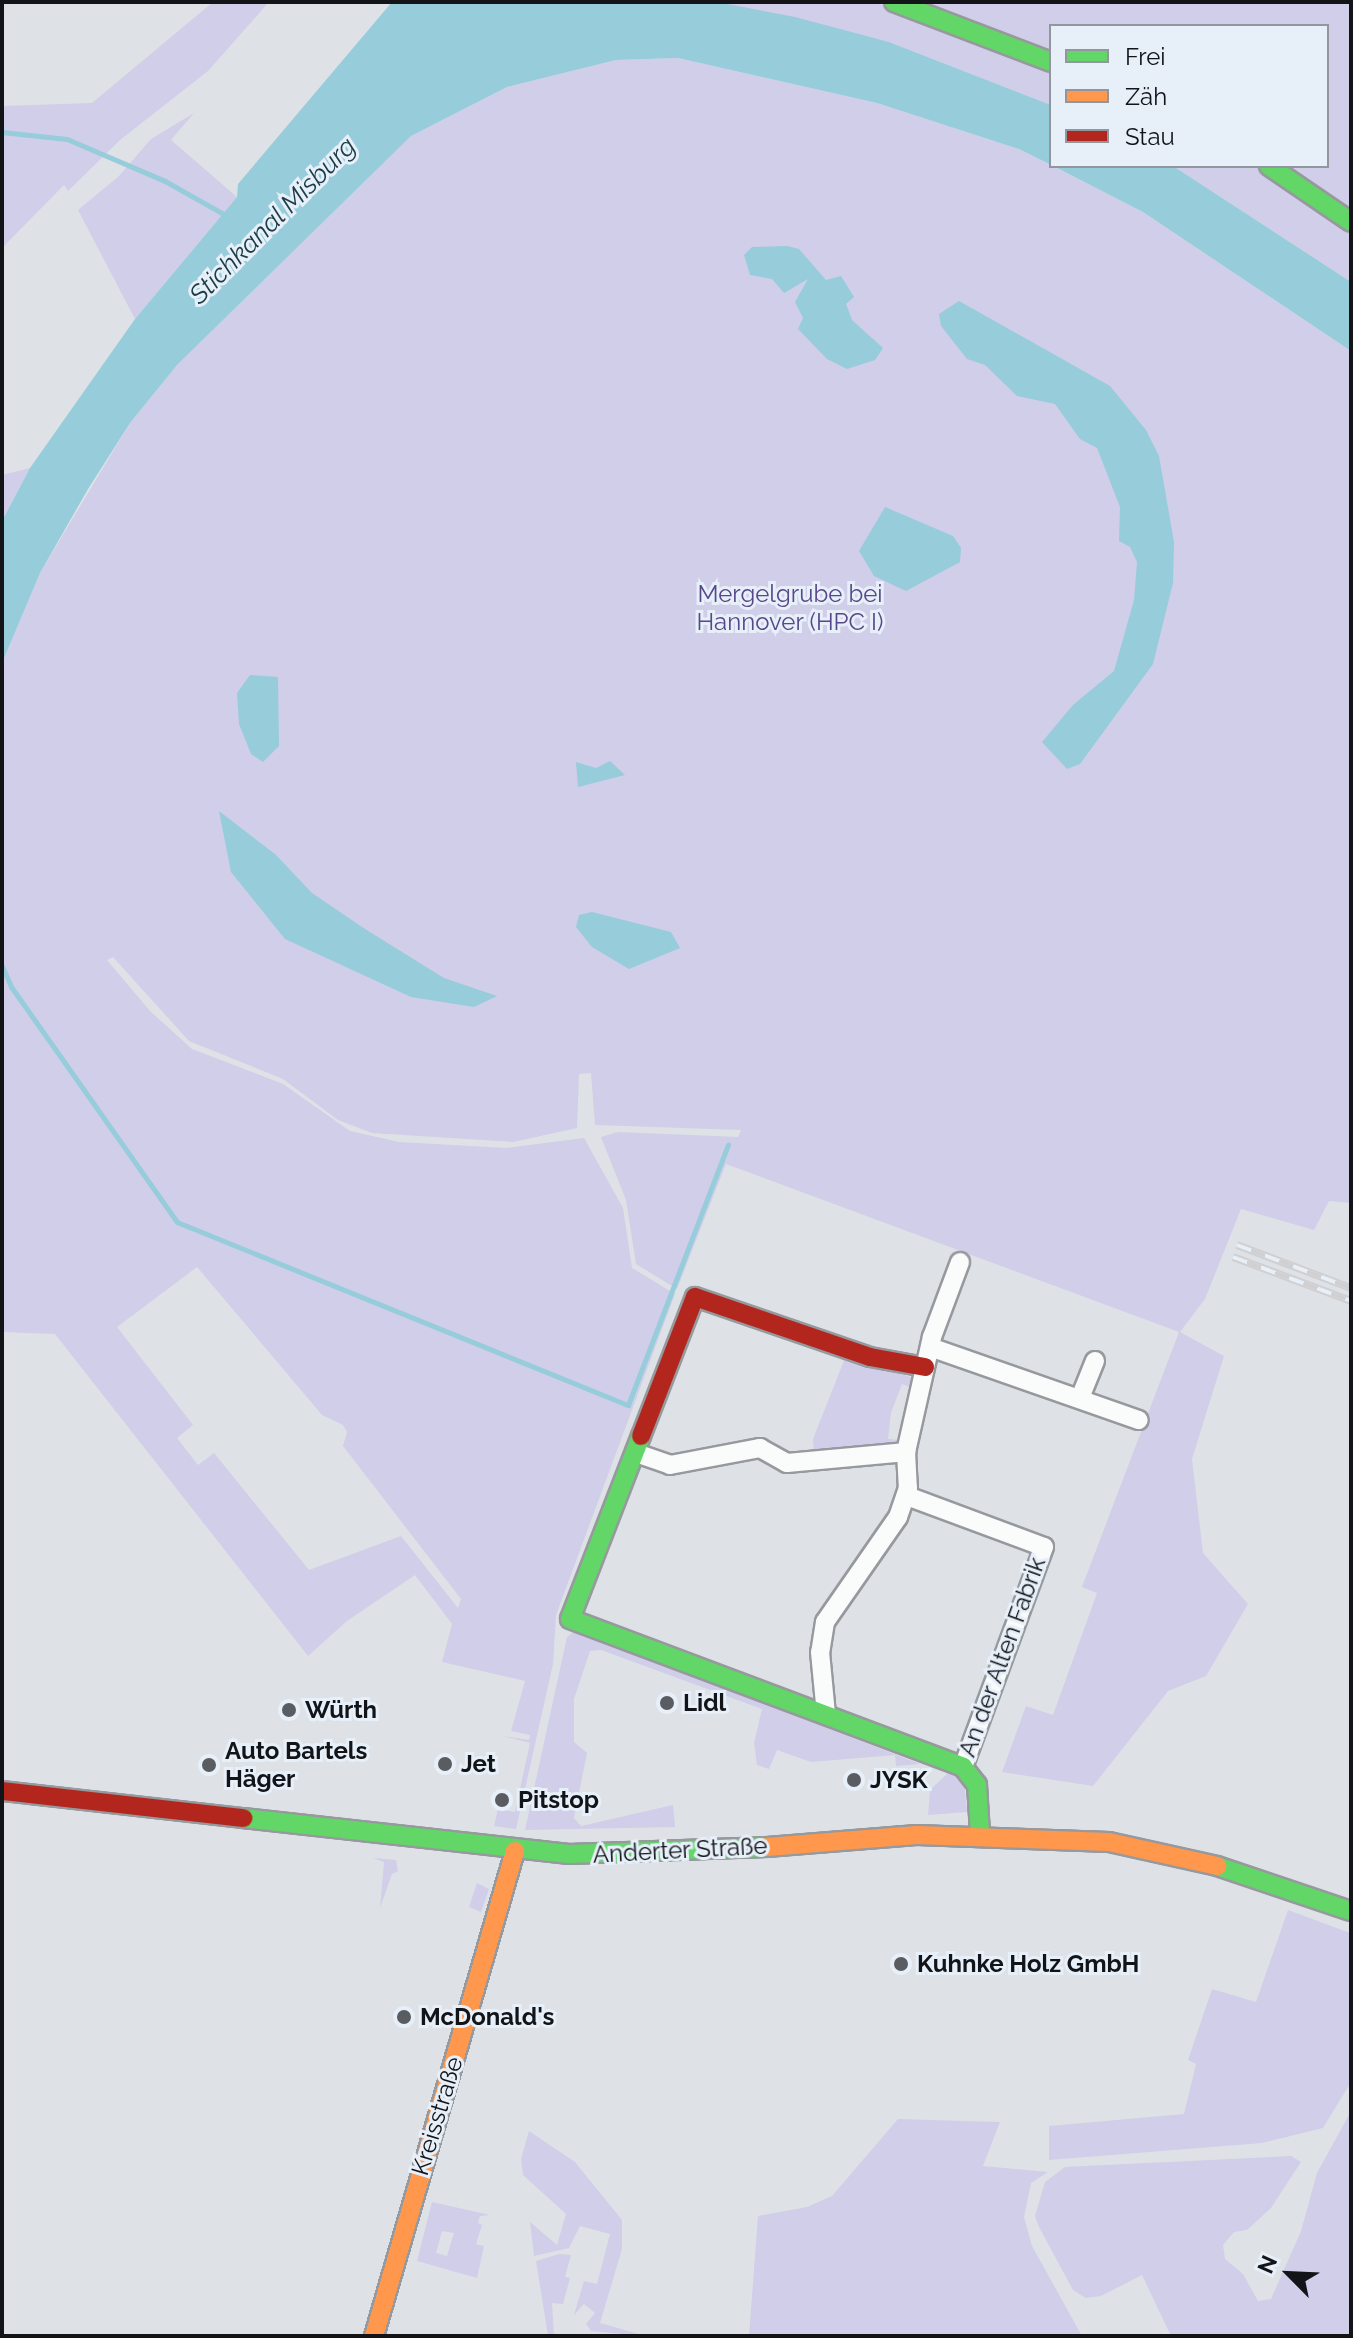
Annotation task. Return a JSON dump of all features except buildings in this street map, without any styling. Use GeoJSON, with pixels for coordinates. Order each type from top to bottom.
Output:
{"type":"FeatureCollection","features":[{"type":"Feature","properties":{"kind":"street"},"geometry":{"type":"LineString","coordinates":[[894,2],[1049,61]]}},
{"type":"Feature","properties":{"kind":"street"},"geometry":{"type":"LineString","coordinates":[[1272,168],[1351,222]]}},
{"type":"Feature","properties":{"kind":"street"},"geometry":{"type":"LineString","coordinates":[[826,1714],[820,1652],[825,1622],[898,1517],[907,1496],[906,1452],[925,1367],[960,1262]]}},
{"type":"Feature","properties":{"kind":"street"},"geometry":{"type":"LineString","coordinates":[[925,1367],[870,1357],[695,1297],[570,1619],[963,1767],[977,1785],[980,1833]]}},
{"type":"Feature","properties":{"kind":"street"},"geometry":{"type":"LineString","coordinates":[[930,1347],[1139,1420]]}},
{"type":"Feature","properties":{"kind":"street"},"geometry":{"type":"LineString","coordinates":[[1080,1398],[1095,1361]]}},
{"type":"Feature","properties":{"kind":"street"},"geometry":{"type":"LineString","coordinates":[[636,1453],[670,1465],[760,1448],[787,1463],[906,1452]]}},
{"type":"Feature","properties":{"kind":"street","name":"An der Alten Fabrik"},"geometry":{"type":"LineString","coordinates":[[907,1496],[1044,1547],[963,1767]]}},
{"type":"Feature","properties":{"kind":"street","name":"Anderter Straße"},"geometry":{"type":"LineString","coordinates":[[2,1791],[515,1851],[672,1854],[980,1833],[1160,1851],[1351,1911]]}},
{"type":"Feature","properties":{"kind":"street","name":"Kreisstraße"},"geometry":{"type":"LineString","coordinates":[[374,2336],[515,1851]]}},
{"type":"Feature","properties":{"kind":"green space"},"geometry":{"type":"Polygon","coordinates":[[[213,2],[269,2],[208,71],[120,140],[68,191],[64,185],[2,248],[2,106],[92,103],[213,2]]]}},
{"type":"Feature","properties":{"kind":"green space"},"geometry":{"type":"Polygon","coordinates":[[[717,2],[875,2],[1049,66],[1049,104],[889,42],[717,2]]]}},
{"type":"Feature","properties":{"kind":"green space"},"geometry":{"type":"Polygon","coordinates":[[[909,2],[1351,2],[1351,215],[1282,168],[1329,168],[1329,24],[1049,24],[1049,54],[909,2]]]}},
{"type":"Feature","properties":{"kind":"green space","name":"Mergelgrube bei Hannover (HPC I)"},"geometry":{"type":"Polygon","coordinates":[[[678,58],[877,103],[1019,149],[1049,164],[1049,168],[1056,168],[1143,212],[1351,351],[1351,1203],[1329,1201],[1314,1230],[1241,1209],[1205,1299],[1180,1332],[1224,1356],[1192,1459],[1203,1553],[1248,1604],[1206,1676],[1168,1691],[1093,1786],[1002,1772],[1026,1706],[1053,1715],[1097,1593],[1082,1587],[1179,1332],[726,1164],[677,1289],[636,1264],[626,1200],[601,1137],[618,1132],[738,1137],[741,1130],[595,1125],[591,1073],[579,1074],[577,1128],[513,1142],[372,1133],[338,1120],[283,1079],[189,1041],[113,957],[107,960],[150,1011],[192,1049],[283,1084],[350,1131],[399,1142],[507,1148],[584,1138],[623,1208],[632,1268],[675,1294],[556,1615],[553,1664],[516,1829],[494,1826],[498,1809],[515,1812],[530,1743],[503,1736],[529,1740],[530,1735],[511,1731],[525,1681],[442,1662],[452,1624],[415,1575],[347,1621],[308,1656],[55,1334],[2,1332],[2,663],[40,573],[130,423],[177,365],[411,136],[507,87],[616,60],[678,58]],[[197,1267],[117,1327],[193,1425],[177,1438],[198,1465],[214,1453],[309,1570],[401,1536],[458,1608],[461,1599],[343,1446],[347,1432],[343,1425],[322,1415],[197,1267]]]}},
{"type":"Feature","properties":{"kind":"green space"},"geometry":{"type":"Polygon","coordinates":[[[194,113],[171,140],[237,197],[135,319],[78,210],[119,176],[151,139],[194,113]]]}},
{"type":"Feature","properties":{"kind":"green space"},"geometry":{"type":"Polygon","coordinates":[[[1176,168],[1260,168],[1351,228],[1351,282],[1176,168]]]}},
{"type":"Feature","properties":{"kind":"green space"},"geometry":{"type":"Polygon","coordinates":[[[30,468],[2,521],[2,475],[30,468]]]}},
{"type":"Feature","properties":{"kind":"green space"},"geometry":{"type":"Polygon","coordinates":[[[845,1358],[914,1378],[912,1388],[902,1384],[891,1413],[888,1439],[899,1440],[896,1444],[814,1455],[813,1439],[845,1358]]]}},
{"type":"Feature","properties":{"kind":"green space"},"geometry":{"type":"Polygon","coordinates":[[[575,1631],[920,1764],[896,1766],[895,1755],[811,1762],[777,1750],[769,1769],[757,1765],[754,1743],[762,1709],[601,1650],[590,1651],[574,1699],[574,1742],[587,1753],[574,1818],[581,1826],[673,1805],[675,1827],[525,1830],[567,1637],[575,1631]]]}},
{"type":"Feature","properties":{"kind":"green space"},"geometry":{"type":"Polygon","coordinates":[[[950,1771],[964,1781],[967,1812],[928,1815],[930,1790],[950,1771]]]}},
{"type":"Feature","properties":{"kind":"green space"},"geometry":{"type":"Polygon","coordinates":[[[373,1858],[396,1860],[398,1871],[392,1874],[380,1908],[384,1862],[373,1858]]]}},
{"type":"Feature","properties":{"kind":"green space"},"geometry":{"type":"Polygon","coordinates":[[[477,1883],[489,1889],[481,1912],[469,1907],[477,1883]]]}},
{"type":"Feature","properties":{"kind":"green space"},"geometry":{"type":"Polygon","coordinates":[[[1288,1910],[1350,1933],[1351,2082],[1323,2128],[1262,2143],[1049,2160],[1049,2126],[1184,2114],[1196,2064],[1188,2060],[1212,1989],[1256,2002],[1288,1910]]]}},
{"type":"Feature","properties":{"kind":"green space"},"geometry":{"type":"Polygon","coordinates":[[[1351,2111],[1351,2336],[1171,2336],[1142,2275],[1101,2296],[1086,2298],[1073,2290],[1035,2216],[1045,2182],[1065,2167],[1291,2156],[1301,2162],[1271,2208],[1247,2230],[1234,2232],[1223,2245],[1225,2259],[1243,2274],[1258,2301],[1271,2299],[1301,2231],[1317,2173],[1351,2111]]]}},
{"type":"Feature","properties":{"kind":"green space"},"geometry":{"type":"Polygon","coordinates":[[[898,2119],[1000,2122],[983,2166],[1048,2172],[1031,2183],[1024,2217],[1032,2246],[1082,2336],[749,2336],[758,2216],[807,2207],[832,2196],[898,2119]]]}},
{"type":"Feature","properties":{"kind":"green space"},"geometry":{"type":"Polygon","coordinates":[[[529,2131],[575,2162],[622,2220],[622,2249],[600,2323],[646,2336],[591,2331],[586,2324],[595,2313],[584,2304],[574,2315],[584,2281],[597,2284],[610,2234],[580,2226],[569,2248],[534,2256],[530,2222],[557,2245],[566,2214],[523,2175],[521,2159],[529,2131]]]}},
{"type":"Feature","properties":{"kind":"green space"},"geometry":{"type":"Polygon","coordinates":[[[432,2202],[490,2215],[480,2216],[478,2223],[482,2225],[476,2244],[484,2246],[477,2278],[417,2261],[432,2202]],[[442,2231],[436,2253],[447,2256],[454,2233],[442,2231]]]}},
{"type":"Feature","properties":{"kind":"green space"},"geometry":{"type":"Polygon","coordinates":[[[559,2254],[571,2255],[565,2277],[570,2278],[563,2304],[552,2303],[554,2336],[548,2336],[536,2261],[559,2254]]]}},
{"type":"Feature","properties":{"kind":"water","name":"Stichkanal Misburg"},"geometry":{"type":"Polygon","coordinates":[[[392,2],[717,2],[795,17],[889,42],[1049,104],[1049,164],[1019,149],[877,103],[678,58],[616,60],[507,87],[411,136],[177,365],[130,423],[40,573],[2,663],[2,521],[30,468],[135,319],[237,197],[238,184],[392,2]]]}},
{"type":"Feature","properties":{"kind":"water"},"geometry":{"type":"Polygon","coordinates":[[[1057,168],[1176,168],[1351,282],[1351,351],[1143,212],[1057,168]]]}},
{"type":"Feature","properties":{"kind":"water"},"geometry":{"type":"Polygon","coordinates":[[[787,246],[799,249],[826,280],[841,276],[854,297],[846,304],[852,320],[883,348],[875,360],[847,369],[827,359],[798,329],[803,318],[795,302],[808,279],[784,293],[772,279],[750,275],[744,255],[752,247],[787,246]]]}},
{"type":"Feature","properties":{"kind":"water"},"geometry":{"type":"Polygon","coordinates":[[[959,301],[1110,386],[1146,430],[1159,456],[1174,542],[1173,583],[1153,664],[1080,764],[1067,769],[1042,742],[1073,705],[1114,671],[1134,600],[1137,562],[1130,547],[1119,541],[1120,507],[1097,448],[1080,439],[1055,404],[1017,396],[985,365],[967,359],[941,326],[939,314],[959,301]]]}},
{"type":"Feature","properties":{"kind":"water"},"geometry":{"type":"Polygon","coordinates":[[[885,507],[953,536],[961,548],[960,562],[906,591],[874,576],[859,551],[885,507]]]}},
{"type":"Feature","properties":{"kind":"water"},"geometry":{"type":"Polygon","coordinates":[[[250,675],[278,677],[279,746],[263,762],[251,754],[239,724],[237,693],[250,675]]]}},
{"type":"Feature","properties":{"kind":"water"},"geometry":{"type":"Polygon","coordinates":[[[610,761],[625,775],[578,787],[576,762],[596,768],[610,761]]]}},
{"type":"Feature","properties":{"kind":"water"},"geometry":{"type":"Polygon","coordinates":[[[219,811],[276,855],[312,893],[365,929],[444,978],[497,996],[474,1007],[411,997],[285,939],[231,872],[219,811]]]}},
{"type":"Feature","properties":{"kind":"water"},"geometry":{"type":"Polygon","coordinates":[[[592,912],[671,932],[680,948],[629,969],[592,947],[576,927],[579,915],[592,912]]]}},
{"type":"Feature","properties":{"kind":"waterway"},"geometry":{"type":"LineString","coordinates":[[2,132],[67,139],[165,181],[227,216]]}},
{"type":"Feature","properties":{"kind":"waterway"},"geometry":{"type":"LineString","coordinates":[[2,966],[12,988],[177,1222],[628,1405],[728,1145]]}},
{"type":"Feature","properties":{"kind":"railway"},"geometry":{"type":"LineString","coordinates":[[1237,1245],[1351,1288]]}},
{"type":"Feature","properties":{"kind":"railway"},"geometry":{"type":"LineString","coordinates":[[1233,1257],[1351,1301]]}},
{"type":"Feature","properties":{"kind":"traffic: fast"},"geometry":{"type":"LineString","coordinates":[[894,2],[1049,61]]}},
{"type":"Feature","properties":{"kind":"traffic: fast"},"geometry":{"type":"LineString","coordinates":[[1272,168],[1351,222]]}},
{"type":"Feature","properties":{"kind":"traffic: fast"},"geometry":{"type":"LineString","coordinates":[[641,1436],[570,1619],[963,1767],[977,1785],[980,1833]]}},
{"type":"Feature","properties":{"kind":"traffic: fast"},"geometry":{"type":"LineString","coordinates":[[243,1818],[569,1854],[767,1847]]}},
{"type":"Feature","properties":{"kind":"traffic: fast"},"geometry":{"type":"LineString","coordinates":[[1217,1866],[1351,1911]]}},
{"type":"Feature","properties":{"kind":"traffic: slow"},"geometry":{"type":"LineString","coordinates":[[767,1847],[917,1835],[1109,1842],[1217,1866]]}},
{"type":"Feature","properties":{"kind":"traffic: slow"},"geometry":{"type":"LineString","coordinates":[[374,2336],[515,1851]]}},
{"type":"Feature","properties":{"kind":"traffic: jam"},"geometry":{"type":"LineString","coordinates":[[641,1436],[695,1297],[870,1357],[925,1367]]}},
{"type":"Feature","properties":{"kind":"traffic: jam"},"geometry":{"type":"LineString","coordinates":[[2,1791],[243,1818]]}},
{"type":"Feature","properties":{"kind":"place","name":"Lidl"},"geometry":{"type":"Point","coordinates":[667,1703]}},
{"type":"Feature","properties":{"kind":"place","name":"Würth"},"geometry":{"type":"Point","coordinates":[289,1710]}},
{"type":"Feature","properties":{"kind":"place","name":"Jet"},"geometry":{"type":"Point","coordinates":[445,1764]}},
{"type":"Feature","properties":{"kind":"place","name":"Auto Bartels Häger"},"geometry":{"type":"Point","coordinates":[209,1765]}},
{"type":"Feature","properties":{"kind":"place","name":"JYSK"},"geometry":{"type":"Point","coordinates":[854,1780]}},
{"type":"Feature","properties":{"kind":"place","name":"Pitstop"},"geometry":{"type":"Point","coordinates":[502,1800]}},
{"type":"Feature","properties":{"kind":"place","name":"Kuhnke Holz GmbH"},"geometry":{"type":"Point","coordinates":[901,1964]}},
{"type":"Feature","properties":{"kind":"place","name":"McDonald's"},"geometry":{"type":"Point","coordinates":[404,2017]}}]}
